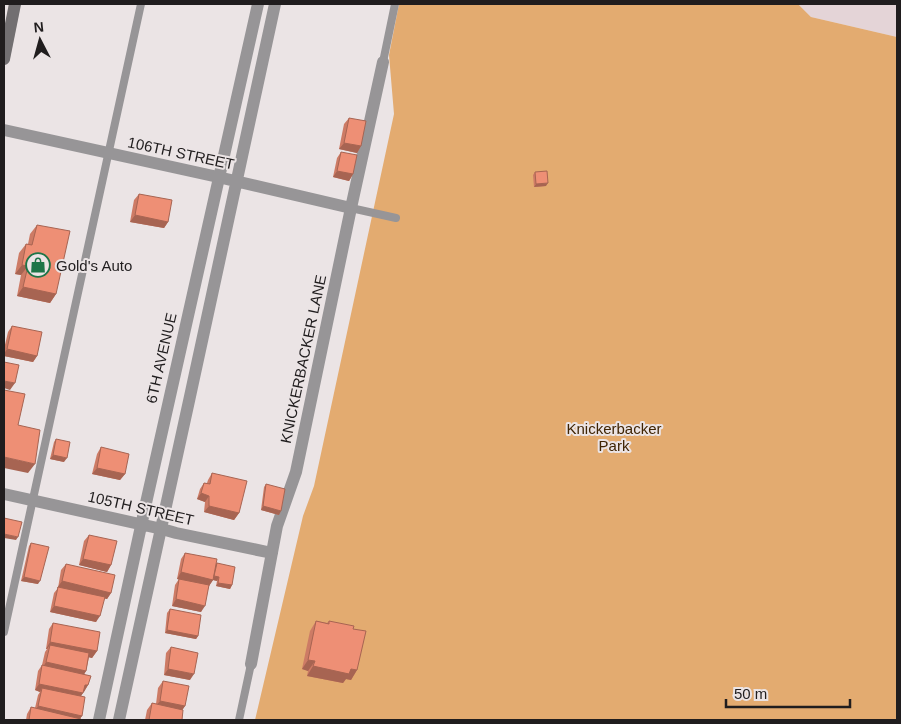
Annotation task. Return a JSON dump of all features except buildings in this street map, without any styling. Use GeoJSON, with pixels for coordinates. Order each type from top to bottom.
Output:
{"type":"FeatureCollection","features":[{"type":"Feature","properties":{"kind":"street"},"geometry":{"type":"LineString","coordinates":[[4,59],[15,4]]}},
{"type":"Feature","properties":{"kind":"street","name":"6TH AVENUE"},"geometry":{"type":"LineString","coordinates":[[99,720],[218,177],[258,4]]}},
{"type":"Feature","properties":{"kind":"street"},"geometry":{"type":"LineString","coordinates":[[119,720],[275,4]]}},
{"type":"Feature","properties":{"kind":"street","name":"KNICKERBACKER LANE"},"geometry":{"type":"LineString","coordinates":[[251,664],[277,526],[296,472],[350,208],[383,62]]}},
{"type":"Feature","properties":{"kind":"street","name":"106TH STREET"},"geometry":{"type":"LineString","coordinates":[[4,130],[350,208]]}},
{"type":"Feature","properties":{"kind":"street","name":"105TH STREET"},"geometry":{"type":"LineString","coordinates":[[4,494],[162,528],[176,533],[272,552]]}},
{"type":"Feature","properties":{"kind":"lane"},"geometry":{"type":"LineString","coordinates":[[4,632],[141,4]]}},
{"type":"Feature","properties":{"kind":"lane","name":"KNICKERBACKER LANE"},"geometry":{"type":"LineString","coordinates":[[383,62],[396,4]]}},
{"type":"Feature","properties":{"kind":"lane"},"geometry":{"type":"LineString","coordinates":[[350,208],[396,218]]}},
{"type":"Feature","properties":{"kind":"lane","name":"KNICKERBACKER LANE"},"geometry":{"type":"LineString","coordinates":[[239,720],[251,664]]}},
{"type":"Feature","properties":{"kind":"shaded area"},"geometry":{"type":"Polygon","coordinates":[[[798,4],[897,4],[897,37],[811,17],[798,4]]]}},
{"type":"Feature","properties":{"kind":"green space","name":"Knickerbacker Park"},"geometry":{"type":"Polygon","coordinates":[[[399,4],[798,4],[811,17],[897,37],[897,720],[255,720],[303,516],[314,486],[394,114],[389,55],[399,4]]]}},
{"type":"Feature","properties":{"kind":"place","name":"Gold's Auto"},"geometry":{"type":"Point","coordinates":[38,265]}}]}
